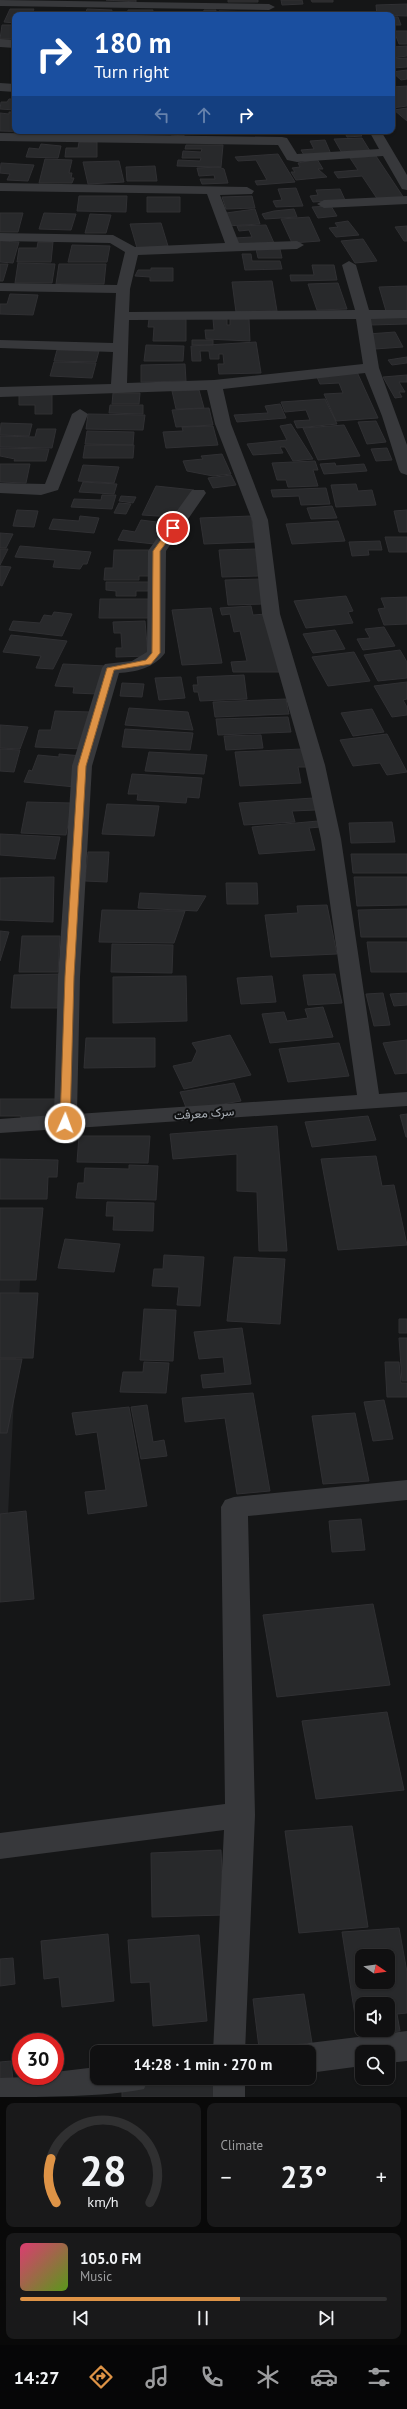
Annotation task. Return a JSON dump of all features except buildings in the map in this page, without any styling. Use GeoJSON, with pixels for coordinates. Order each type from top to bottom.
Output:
{"type":"FeatureCollection","features":[{"type":"Feature","properties":{"kind":"street"},"geometry":{"type":"LineString","coordinates":[[0,3],[270,7]]}},
{"type":"Feature","properties":{"kind":"street"},"geometry":{"type":"LineString","coordinates":[[0,43],[12,44]]}},
{"type":"Feature","properties":{"kind":"street"},"geometry":{"type":"LineString","coordinates":[[0,87],[12,88]]}},
{"type":"Feature","properties":{"kind":"street"},"geometry":{"type":"LineString","coordinates":[[377,134],[407,186]]}},
{"type":"Feature","properties":{"kind":"street"},"geometry":{"type":"LineString","coordinates":[[0,138],[282,141],[292,157],[297,158],[387,152]]}},
{"type":"Feature","properties":{"kind":"street"},"geometry":{"type":"LineString","coordinates":[[0,187],[247,191]]}},
{"type":"Feature","properties":{"kind":"street"},"geometry":{"type":"LineString","coordinates":[[212,191],[234,248]]}},
{"type":"Feature","properties":{"kind":"street"},"geometry":{"type":"LineString","coordinates":[[324,204],[407,200]]}},
{"type":"Feature","properties":{"kind":"street"},"geometry":{"type":"LineString","coordinates":[[0,237],[113,239],[132,251],[298,245]]}},
{"type":"Feature","properties":{"kind":"street"},"geometry":{"type":"LineString","coordinates":[[119,387],[123,289],[132,251]]}},
{"type":"Feature","properties":{"kind":"street"},"geometry":{"type":"LineString","coordinates":[[349,265],[363,314],[371,368],[390,416],[407,470]]}},
{"type":"Feature","properties":{"kind":"street"},"geometry":{"type":"LineString","coordinates":[[0,287],[123,289]]}},
{"type":"Feature","properties":{"kind":"street"},"geometry":{"type":"LineString","coordinates":[[123,316],[407,314]]}},
{"type":"Feature","properties":{"kind":"street"},"geometry":{"type":"LineString","coordinates":[[0,344],[121,348]]}},
{"type":"Feature","properties":{"kind":"street"},"geometry":{"type":"LineString","coordinates":[[0,392],[214,385],[371,368]]}},
{"type":"Feature","properties":{"kind":"street"},"geometry":{"type":"LineString","coordinates":[[214,385],[223,424],[260,520],[271,614],[315,765],[331,839],[369,1102]]}},
{"type":"Feature","properties":{"kind":"street"},"geometry":{"type":"LineString","coordinates":[[0,488],[41,490],[52,487],[80,414]]}},
{"type":"Feature","properties":{"kind":"street"},"geometry":{"type":"LineString","coordinates":[[65,1123],[69,976],[82,766],[111,668],[130,667],[149,662],[156,653],[157,551],[198,493]]}},
{"type":"Feature","properties":{"kind":"street","name":"سرک معرفت"},"geometry":{"type":"LineString","coordinates":[[0,1126],[65,1123],[407,1099]]}},
{"type":"Feature","properties":{"kind":"street"},"geometry":{"type":"LineString","coordinates":[[229,2045],[240,1815],[234,1507],[407,1490]]}},
{"type":"Feature","properties":{"kind":"street"},"geometry":{"type":"LineString","coordinates":[[0,1846],[240,1815]]}},
{"type":"Feature","properties":{"kind":"street"},"geometry":{"type":"LineString","coordinates":[[316,2057],[407,2046]]}},
{"type":"Feature","properties":{"kind":"street"},"geometry":{"type":"LineString","coordinates":[[0,2093],[90,2083]]}},
{"type":"Feature","properties":{"kind":"street"},"geometry":{"type":"LineString","coordinates":[[229,2085],[229,2097]]}},
{"type":"Feature","properties":{"kind":"shaded area"},"geometry":{"type":"Polygon","coordinates":[[[0,1223],[23,1224],[5,1573],[0,1575],[0,1223]]]}},
{"type":"Feature","properties":{"kind":"route"},"geometry":{"type":"LineString","coordinates":[[65,1123],[69,976],[82,766],[111,668],[130,667],[149,662],[156,653],[157,551],[173,528]]}}]}
